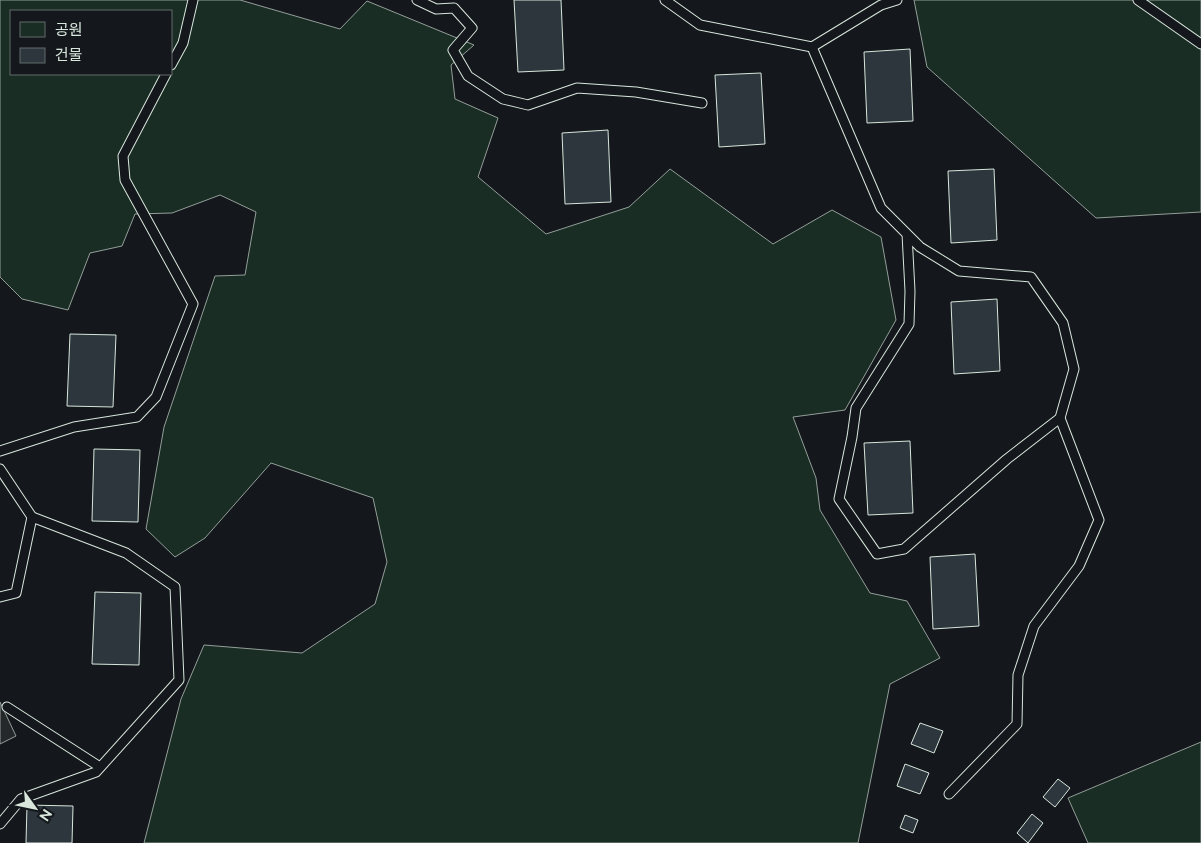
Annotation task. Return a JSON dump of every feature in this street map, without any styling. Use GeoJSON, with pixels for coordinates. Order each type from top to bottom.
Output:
{"type":"FeatureCollection","features":[{"type":"Feature","properties":{"kind":"lane"},"geometry":{"type":"LineString","coordinates":[[172,63],[183,43],[193,0]]}},
{"type":"Feature","properties":{"kind":"lane"},"geometry":{"type":"LineString","coordinates":[[417,0],[436,9],[454,8],[472,28],[453,50],[468,76],[503,99],[528,105],[577,88],[636,92],[702,103]]}},
{"type":"Feature","properties":{"kind":"lane"},"geometry":{"type":"LineString","coordinates":[[664,0],[700,25],[812,47],[880,5],[898,0]]}},
{"type":"Feature","properties":{"kind":"lane"},"geometry":{"type":"LineString","coordinates":[[1138,0],[1201,44]]}},
{"type":"Feature","properties":{"kind":"lane"},"geometry":{"type":"LineString","coordinates":[[812,47],[881,208],[907,234],[920,247],[959,271],[1031,277],[1063,323],[1074,369],[1060,418],[1007,459],[904,549],[878,554],[839,499],[856,408],[908,324],[910,291],[907,234]]}},
{"type":"Feature","properties":{"kind":"lane"},"geometry":{"type":"LineString","coordinates":[[0,451],[74,427],[137,417],[156,397],[193,304],[124,180],[123,156],[165,75]]}},
{"type":"Feature","properties":{"kind":"lane"},"geometry":{"type":"LineString","coordinates":[[949,794],[1017,724],[1018,675],[1034,626],[1079,566],[1099,520],[1060,418]]}},
{"type":"Feature","properties":{"kind":"lane"},"geometry":{"type":"LineString","coordinates":[[0,470],[32,517],[126,552],[175,588],[179,680],[96,772],[21,799],[0,824]]}},
{"type":"Feature","properties":{"kind":"lane"},"geometry":{"type":"LineString","coordinates":[[0,597],[16,593],[32,517]]}},
{"type":"Feature","properties":{"kind":"lane"},"geometry":{"type":"LineString","coordinates":[[7,707],[100,767]]}},
{"type":"Feature","properties":{"kind":"green space"},"geometry":{"type":"Polygon","coordinates":[[[0,0],[240,0],[340,29],[367,1],[474,45],[451,65],[455,99],[498,118],[478,177],[546,234],[629,207],[670,169],[773,244],[832,210],[881,237],[896,320],[845,410],[793,417],[816,478],[820,510],[870,593],[907,601],[940,658],[890,684],[858,843],[144,843],[181,699],[204,645],[302,653],[375,604],[387,562],[373,498],[271,463],[205,538],[175,557],[146,529],[164,427],[215,276],[245,275],[256,212],[220,195],[172,213],[135,214],[122,246],[90,253],[68,310],[22,299],[0,277],[0,0]]]}},
{"type":"Feature","properties":{"kind":"green space"},"geometry":{"type":"Polygon","coordinates":[[[914,0],[1201,0],[1201,212],[1096,218],[927,67],[914,0]]]}},
{"type":"Feature","properties":{"kind":"green space"},"geometry":{"type":"Polygon","coordinates":[[[1201,742],[1201,843],[1088,843],[1068,798],[1201,742]]]}},
{"type":"Feature","properties":{"kind":"shaded area"},"geometry":{"type":"Polygon","coordinates":[[[0,702],[16,736],[0,744],[0,702]]]}},
{"type":"Feature","properties":{"kind":"building"},"geometry":{"type":"Polygon","coordinates":[[[514,0],[561,0],[564,70],[518,72],[514,0]]]}},
{"type":"Feature","properties":{"kind":"building"},"geometry":{"type":"Polygon","coordinates":[[[910,49],[913,121],[867,123],[864,52],[910,49]]]}},
{"type":"Feature","properties":{"kind":"building"},"geometry":{"type":"Polygon","coordinates":[[[761,73],[765,144],[719,147],[715,75],[761,73]]]}},
{"type":"Feature","properties":{"kind":"building"},"geometry":{"type":"Polygon","coordinates":[[[608,130],[611,202],[565,204],[562,133],[608,130]]]}},
{"type":"Feature","properties":{"kind":"building"},"geometry":{"type":"Polygon","coordinates":[[[994,169],[997,240],[951,243],[948,171],[994,169]]]}},
{"type":"Feature","properties":{"kind":"building"},"geometry":{"type":"Polygon","coordinates":[[[997,299],[1000,371],[954,374],[951,302],[997,299]]]}},
{"type":"Feature","properties":{"kind":"building"},"geometry":{"type":"Polygon","coordinates":[[[70,334],[116,335],[113,407],[67,406],[70,334]]]}},
{"type":"Feature","properties":{"kind":"building"},"geometry":{"type":"Polygon","coordinates":[[[910,441],[913,513],[868,515],[864,443],[910,441]]]}},
{"type":"Feature","properties":{"kind":"building"},"geometry":{"type":"Polygon","coordinates":[[[94,449],[140,450],[138,522],[92,521],[94,449]]]}},
{"type":"Feature","properties":{"kind":"building"},"geometry":{"type":"Polygon","coordinates":[[[975,554],[979,626],[933,629],[930,557],[975,554]]]}},
{"type":"Feature","properties":{"kind":"building"},"geometry":{"type":"Polygon","coordinates":[[[95,592],[141,593],[139,665],[92,664],[95,592]]]}},
{"type":"Feature","properties":{"kind":"building"},"geometry":{"type":"Polygon","coordinates":[[[920,723],[943,731],[934,753],[911,744],[920,723]]]}},
{"type":"Feature","properties":{"kind":"building"},"geometry":{"type":"Polygon","coordinates":[[[905,764],[929,773],[920,794],[897,786],[905,764]]]}},
{"type":"Feature","properties":{"kind":"building"},"geometry":{"type":"Polygon","coordinates":[[[1058,779],[1070,788],[1055,807],[1043,797],[1058,779]]]}},
{"type":"Feature","properties":{"kind":"building"},"geometry":{"type":"Polygon","coordinates":[[[27,805],[73,806],[72,843],[26,843],[27,805]]]}},
{"type":"Feature","properties":{"kind":"building"},"geometry":{"type":"Polygon","coordinates":[[[1032,814],[1043,823],[1028,843],[1017,833],[1032,814]]]}},
{"type":"Feature","properties":{"kind":"building"},"geometry":{"type":"Polygon","coordinates":[[[905,815],[918,820],[913,833],[900,828],[905,815]]]}}]}
